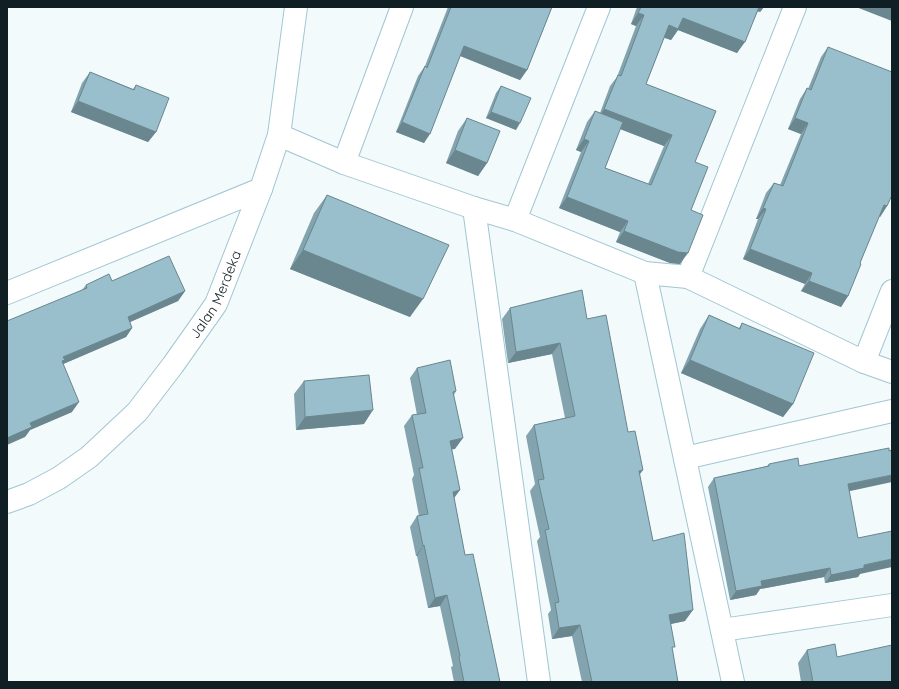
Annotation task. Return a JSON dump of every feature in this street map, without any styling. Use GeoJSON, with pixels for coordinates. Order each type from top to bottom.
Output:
{"type":"FeatureCollection","features":[{"type":"Feature","properties":{"kind":"street","name":"Jalan Merdeka"},"geometry":{"type":"LineString","coordinates":[[7,502],[29,494],[58,478],[89,457],[137,412],[173,365],[216,304],[261,189],[278,135],[296,7]]}},
{"type":"Feature","properties":{"kind":"street"},"geometry":{"type":"LineString","coordinates":[[344,163],[402,7]]}},
{"type":"Feature","properties":{"kind":"street"},"geometry":{"type":"LineString","coordinates":[[514,220],[599,7]]}},
{"type":"Feature","properties":{"kind":"street"},"geometry":{"type":"LineString","coordinates":[[688,277],[795,7]]}},
{"type":"Feature","properties":{"kind":"street"},"geometry":{"type":"LineString","coordinates":[[278,135],[344,163],[474,208],[514,220],[645,273],[688,277],[864,362],[892,372]]}},
{"type":"Feature","properties":{"kind":"street"},"geometry":{"type":"LineString","coordinates":[[7,293],[261,189]]}},
{"type":"Feature","properties":{"kind":"street"},"geometry":{"type":"LineString","coordinates":[[474,208],[539,682]]}},
{"type":"Feature","properties":{"kind":"street"},"geometry":{"type":"LineString","coordinates":[[645,273],[734,682]]}},
{"type":"Feature","properties":{"kind":"street"},"geometry":{"type":"LineString","coordinates":[[864,362],[892,291]]}},
{"type":"Feature","properties":{"kind":"street"},"geometry":{"type":"LineString","coordinates":[[685,458],[892,411]]}},
{"type":"Feature","properties":{"kind":"street"},"geometry":{"type":"LineString","coordinates":[[722,630],[892,605]]}},
{"type":"Feature","properties":{"kind":"building"},"geometry":{"type":"Polygon","coordinates":[[[451,7],[552,7],[527,70],[464,46],[430,134],[402,122],[425,66],[427,68],[451,7]]]}},
{"type":"Feature","properties":{"kind":"building"},"geometry":{"type":"Polygon","coordinates":[[[641,7],[759,7],[745,42],[683,18],[678,29],[669,25],[646,84],[716,111],[695,162],[708,167],[691,210],[703,215],[688,253],[678,252],[624,231],[628,221],[567,197],[589,141],[584,139],[595,111],[623,122],[605,168],[651,185],[672,135],[604,109],[618,75],[621,76],[644,15],[638,13],[641,7]]]}},
{"type":"Feature","properties":{"kind":"building"},"geometry":{"type":"Polygon","coordinates":[[[828,47],[892,72],[892,195],[887,206],[884,205],[848,296],[809,281],[812,273],[750,249],[766,209],[763,208],[774,183],[783,186],[808,123],[795,118],[807,88],[811,90],[828,47]]]}},
{"type":"Feature","properties":{"kind":"building"},"geometry":{"type":"Polygon","coordinates":[[[90,72],[134,90],[136,85],[169,98],[156,132],[78,101],[90,72]]]}},
{"type":"Feature","properties":{"kind":"building"},"geometry":{"type":"Polygon","coordinates":[[[501,86],[531,98],[520,123],[491,112],[501,86]]]}},
{"type":"Feature","properties":{"kind":"building"},"geometry":{"type":"Polygon","coordinates":[[[467,118],[500,131],[487,163],[455,150],[467,118]]]}},
{"type":"Feature","properties":{"kind":"building"},"geometry":{"type":"Polygon","coordinates":[[[327,195],[449,245],[423,299],[303,250],[327,195]]]}},
{"type":"Feature","properties":{"kind":"building"},"geometry":{"type":"Polygon","coordinates":[[[169,256],[185,291],[128,317],[132,328],[63,357],[65,360],[62,361],[79,402],[30,423],[32,427],[7,438],[7,321],[87,288],[86,285],[109,274],[112,281],[169,256]]]}},
{"type":"Feature","properties":{"kind":"building"},"geometry":{"type":"Polygon","coordinates":[[[582,290],[587,319],[606,315],[628,432],[635,431],[643,470],[639,471],[653,541],[684,533],[693,610],[669,615],[675,647],[672,647],[678,682],[592,682],[580,625],[559,628],[555,603],[559,602],[545,530],[549,529],[538,480],[544,479],[534,425],[575,416],[560,343],[516,352],[510,308],[582,290]]]}},
{"type":"Feature","properties":{"kind":"building"},"geometry":{"type":"Polygon","coordinates":[[[709,315],[740,329],[742,323],[814,353],[793,404],[690,360],[709,315]]]}},
{"type":"Feature","properties":{"kind":"building"},"geometry":{"type":"Polygon","coordinates":[[[450,360],[456,391],[453,392],[463,438],[450,441],[460,490],[453,492],[465,555],[473,554],[500,682],[464,682],[447,595],[435,598],[417,516],[428,514],[419,468],[423,468],[412,415],[426,413],[417,368],[450,360]]]}},
{"type":"Feature","properties":{"kind":"building"},"geometry":{"type":"Polygon","coordinates":[[[369,375],[373,410],[305,417],[304,381],[369,375]]]}},
{"type":"Feature","properties":{"kind":"building"},"geometry":{"type":"Polygon","coordinates":[[[889,448],[889,451],[892,450],[892,475],[848,484],[858,538],[892,531],[892,559],[864,565],[864,568],[831,575],[830,568],[761,581],[762,586],[736,591],[714,478],[798,458],[799,466],[889,448]]]}},
{"type":"Feature","properties":{"kind":"building"},"geometry":{"type":"Polygon","coordinates":[[[835,644],[837,657],[892,645],[892,682],[813,682],[807,650],[835,644]]]}}]}
